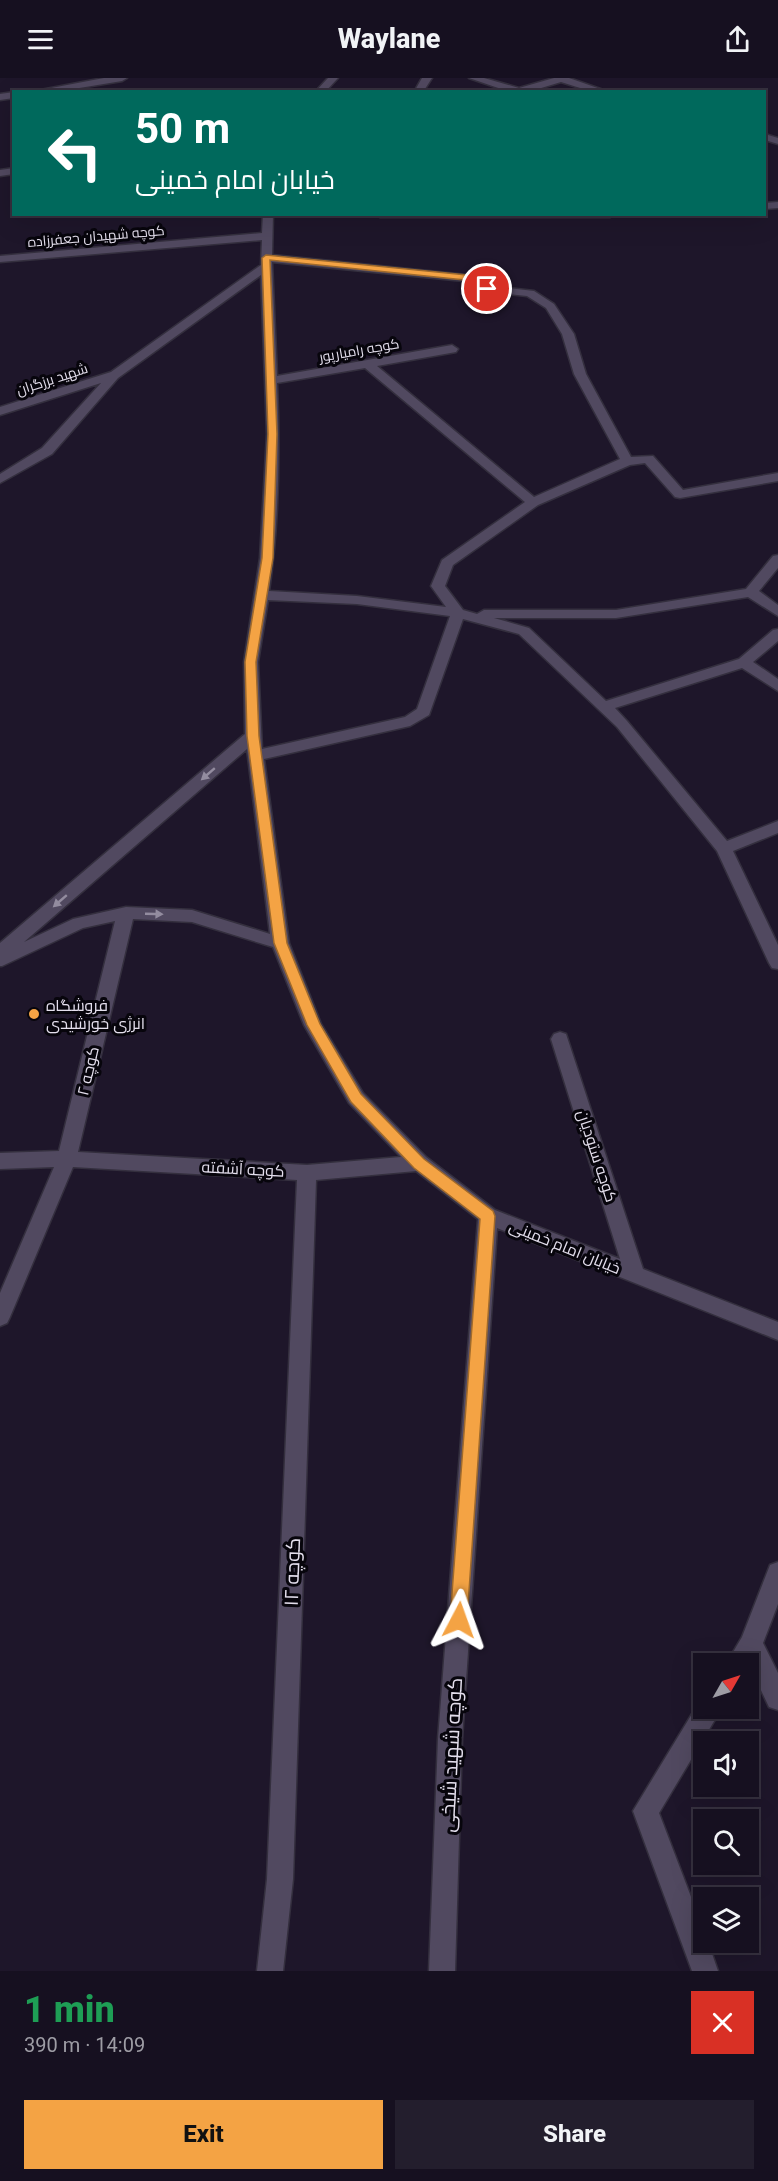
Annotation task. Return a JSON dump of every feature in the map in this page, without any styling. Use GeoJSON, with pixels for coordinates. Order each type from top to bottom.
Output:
{"type":"FeatureCollection","features":[{"type":"Feature","properties":{"kind":"street"},"geometry":{"type":"LineString","coordinates":[[46,90],[121,78]]}},
{"type":"Feature","properties":{"kind":"street"},"geometry":{"type":"LineString","coordinates":[[321,90],[333,78]]}},
{"type":"Feature","properties":{"kind":"street"},"geometry":{"type":"LineString","coordinates":[[474,78],[516,90]]}},
{"type":"Feature","properties":{"kind":"street"},"geometry":{"type":"LineString","coordinates":[[523,90],[563,79],[599,90]]}},
{"type":"Feature","properties":{"kind":"street","name":"خیابان امام خمینی"},"geometry":{"type":"LineString","coordinates":[[268,216],[266,262],[271,468],[267,558],[251,662],[253,736],[280,943],[313,1025],[356,1098],[419,1163],[488,1216],[778,1331]]}},
{"type":"Feature","properties":{"kind":"street","name":"کوچه شهیدان جعفرزاده"},"geometry":{"type":"LineString","coordinates":[[0,259],[267,236]]}},
{"type":"Feature","properties":{"kind":"street"},"geometry":{"type":"LineString","coordinates":[[0,479],[47,452],[114,375],[266,262],[467,278],[487,289],[530,293],[550,306],[568,334],[580,374],[627,461]]}},
{"type":"Feature","properties":{"kind":"street","name":"کوچه رامیارپور"},"geometry":{"type":"LineString","coordinates":[[270,381],[452,349]]}},
{"type":"Feature","properties":{"kind":"street"},"geometry":{"type":"LineString","coordinates":[[368,364],[532,502]]}},
{"type":"Feature","properties":{"kind":"street","name":"شهید برزگران"},"geometry":{"type":"LineString","coordinates":[[0,411],[114,375]]}},
{"type":"Feature","properties":{"kind":"street"},"geometry":{"type":"LineString","coordinates":[[458,614],[438,586],[447,562],[532,502],[627,461],[648,459],[680,494],[778,477]]}},
{"type":"Feature","properties":{"kind":"street"},"geometry":{"type":"LineString","coordinates":[[458,614],[616,614],[751,592],[778,559]]}},
{"type":"Feature","properties":{"kind":"street"},"geometry":{"type":"LineString","coordinates":[[751,592],[778,612]]}},
{"type":"Feature","properties":{"kind":"street"},"geometry":{"type":"LineString","coordinates":[[261,595],[357,600],[458,614],[524,631],[622,724],[724,848],[776,952]]}},
{"type":"Feature","properties":{"kind":"street"},"geometry":{"type":"LineString","coordinates":[[255,756],[410,721],[424,711],[458,614]]}},
{"type":"Feature","properties":{"kind":"street"},"geometry":{"type":"LineString","coordinates":[[603,707],[744,662],[778,633]]}},
{"type":"Feature","properties":{"kind":"street"},"geometry":{"type":"LineString","coordinates":[[744,662],[778,686]]}},
{"type":"Feature","properties":{"kind":"street"},"geometry":{"type":"LineString","coordinates":[[0,953],[253,736]]}},
{"type":"Feature","properties":{"kind":"street"},"geometry":{"type":"LineString","coordinates":[[724,848],[778,827]]}},
{"type":"Feature","properties":{"kind":"street"},"geometry":{"type":"LineString","coordinates":[[0,960],[79,923],[126,913],[192,916],[280,943]]}},
{"type":"Feature","properties":{"kind":"street","name":"کوچه ۲"},"geometry":{"type":"LineString","coordinates":[[0,1317],[67,1159],[126,913]]}},
{"type":"Feature","properties":{"kind":"street","name":"کوچه ستودیان"},"geometry":{"type":"LineString","coordinates":[[560,1039],[635,1274]]}},
{"type":"Feature","properties":{"kind":"street","name":"کوچه آشفته"},"geometry":{"type":"LineString","coordinates":[[0,1161],[67,1159],[307,1173],[419,1163]]}},
{"type":"Feature","properties":{"kind":"street","name":"کوچه ۱۲"},"geometry":{"type":"LineString","coordinates":[[270,1971],[280,1879],[307,1173]]}},
{"type":"Feature","properties":{"kind":"street","name":"کوچه شهید شیخی"},"geometry":{"type":"LineString","coordinates":[[442,1971],[450,1740],[488,1216]]}},
{"type":"Feature","properties":{"kind":"street"},"geometry":{"type":"LineString","coordinates":[[745,1653],[778,1573]]}},
{"type":"Feature","properties":{"kind":"street"},"geometry":{"type":"LineString","coordinates":[[759,1673],[778,1698]]}},
{"type":"Feature","properties":{"kind":"street"},"geometry":{"type":"LineString","coordinates":[[703,1719],[646,1811],[705,1971]]}},
{"type":"Feature","properties":{"kind":"place","name":"فروشگاه انرژی خورشیدی"},"geometry":{"type":"Point","coordinates":[34,1014]}},
{"type":"Feature","properties":{"kind":"route"},"geometry":{"type":"LineString","coordinates":[[459,1620],[488,1216],[419,1163],[356,1098],[313,1025],[280,943],[253,736],[251,662],[267,558],[273,434],[266,258],[467,278],[487,289]]}}]}
